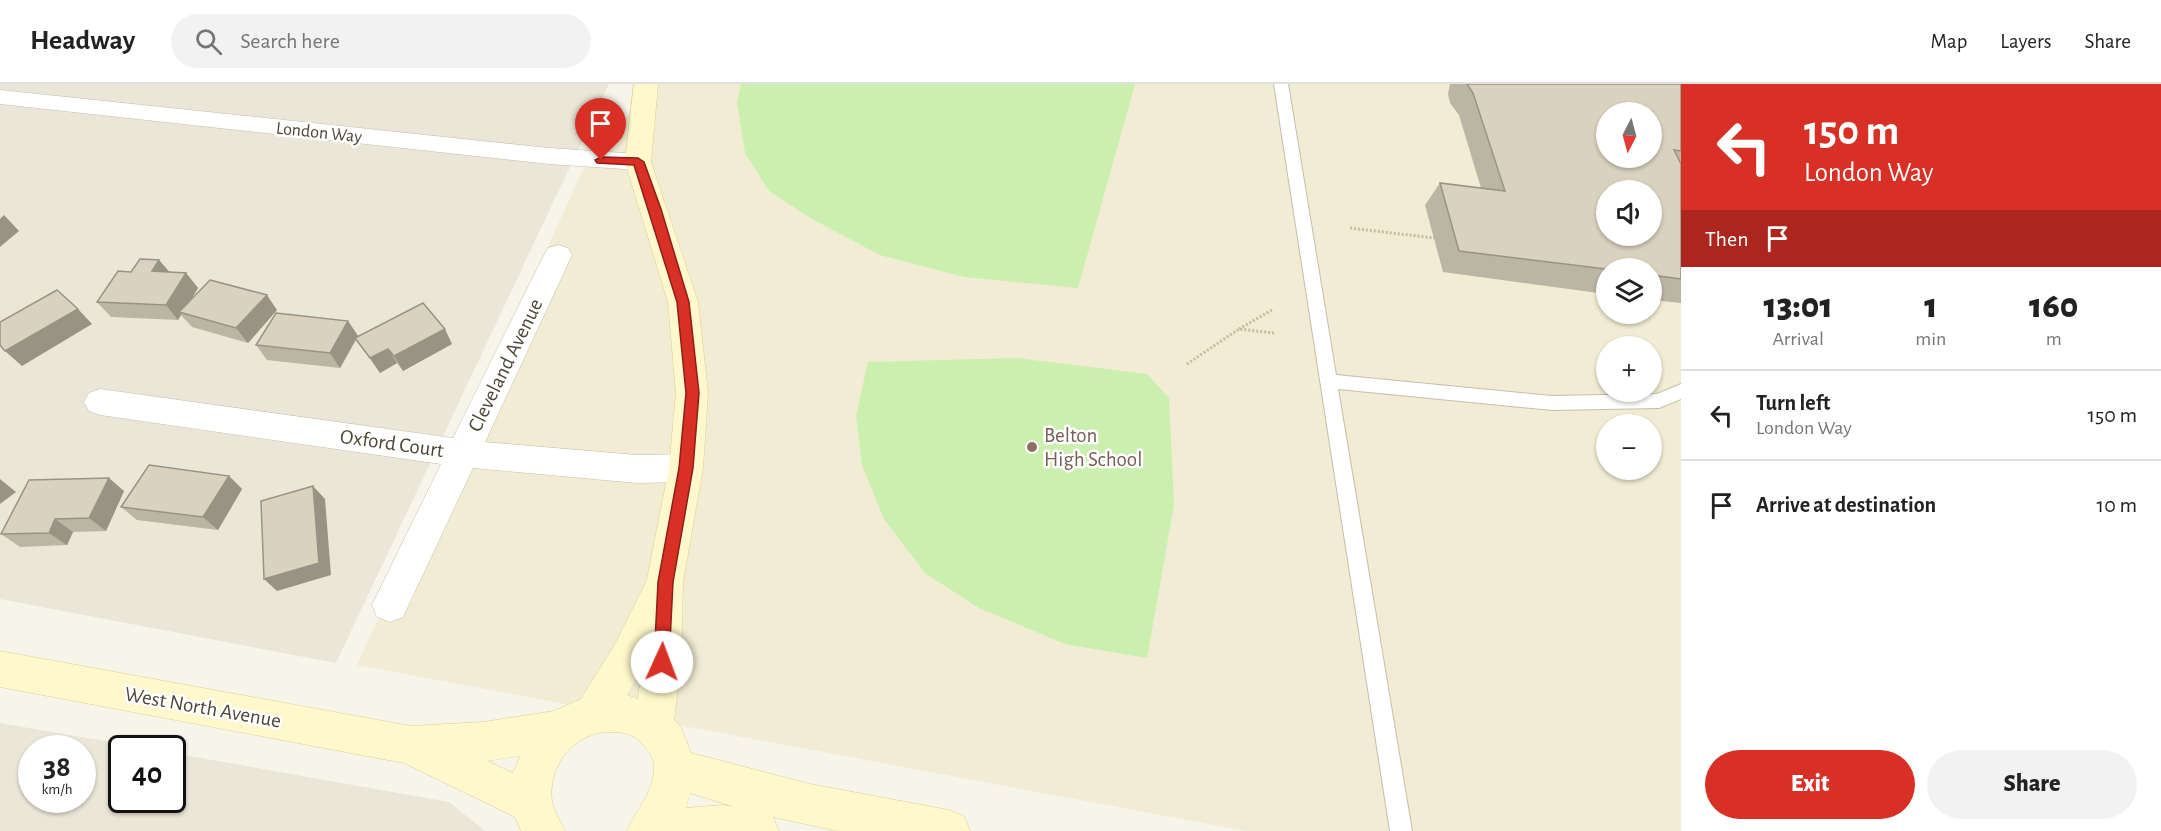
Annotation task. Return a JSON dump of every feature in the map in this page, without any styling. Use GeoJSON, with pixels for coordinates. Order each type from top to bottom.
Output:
{"type":"FeatureCollection","features":[{"type":"Feature","properties":{"kind":"main road"},"geometry":{"type":"LineString","coordinates":[[646,84],[638,162],[655,209],[683,302],[692,393],[686,468],[665,582],[662,662],[654,725],[664,737],[671,751],[674,768],[673,786],[668,804],[648,831]]}},
{"type":"Feature","properties":{"kind":"main road"},"geometry":{"type":"LineString","coordinates":[[579,720],[627,659],[665,582]]}},
{"type":"Feature","properties":{"kind":"main road","name":"West North Avenue"},"geometry":{"type":"LineString","coordinates":[[0,669],[407,744],[483,742],[616,710],[637,715],[654,725]]}},
{"type":"Feature","properties":{"kind":"main road","name":"West North Avenue"},"geometry":{"type":"LineString","coordinates":[[538,817],[531,782],[537,762],[547,745],[579,720]]}},
{"type":"Feature","properties":{"kind":"main road","name":"West North Avenue"},"geometry":{"type":"LineString","coordinates":[[407,744],[538,817]]}},
{"type":"Feature","properties":{"kind":"main road"},"geometry":{"type":"LineString","coordinates":[[674,768],[730,787],[870,818],[949,831]]}},
{"type":"Feature","properties":{"kind":"main road"},"geometry":{"type":"LineString","coordinates":[[664,831],[723,826],[758,831]]}},
{"type":"Feature","properties":{"kind":"street","name":"London Way"},"geometry":{"type":"LineString","coordinates":[[11,99],[549,156],[638,162]]}},
{"type":"Feature","properties":{"kind":"street"},"geometry":{"type":"LineString","coordinates":[[0,121],[11,99]]}},
{"type":"Feature","properties":{"kind":"street","name":"Cleveland Avenue"},"geometry":{"type":"LineString","coordinates":[[390,605],[558,255]]}},
{"type":"Feature","properties":{"kind":"street","name":"Oxford Court"},"geometry":{"type":"LineString","coordinates":[[100,402],[461,453],[637,469],[686,468]]}},
{"type":"Feature","properties":{"kind":"lane"},"geometry":{"type":"LineString","coordinates":[[1281,84],[1401,831]]}},
{"type":"Feature","properties":{"kind":"lane"},"geometry":{"type":"LineString","coordinates":[[1329,381],[1552,404],[1659,401],[1681,391]]}},
{"type":"Feature","properties":{"kind":"path"},"geometry":{"type":"LineString","coordinates":[[1350,228],[1434,238]]}},
{"type":"Feature","properties":{"kind":"path"},"geometry":{"type":"LineString","coordinates":[[1187,364],[1272,310]]}},
{"type":"Feature","properties":{"kind":"path"},"geometry":{"type":"LineString","coordinates":[[1239,329],[1274,333]]}},
{"type":"Feature","properties":{"kind":"shaded area"},"geometry":{"type":"Polygon","coordinates":[[[0,84],[609,84],[336,663],[0,599],[0,84]]]}},
{"type":"Feature","properties":{"kind":"shaded area","name":"Belton High School"},"geometry":{"type":"Polygon","coordinates":[[[652,84],[1681,84],[1681,831],[1246,831],[357,665],[582,172],[652,84]]]}},
{"type":"Feature","properties":{"kind":"shaded area"},"geometry":{"type":"Polygon","coordinates":[[[0,723],[70,735],[18,735],[18,813],[96,813],[96,739],[108,741],[108,813],[186,813],[186,755],[449,802],[485,831],[0,831],[0,723]]]}},
{"type":"Feature","properties":{"kind":"green space"},"geometry":{"type":"Polygon","coordinates":[[[741,84],[1135,84],[1078,288],[964,277],[880,255],[812,219],[769,191],[745,153],[737,102],[741,84]]]}},
{"type":"Feature","properties":{"kind":"green space"},"geometry":{"type":"Polygon","coordinates":[[[1017,358],[1147,374],[1169,398],[1174,505],[1147,658],[1065,644],[979,608],[925,573],[884,519],[862,465],[856,416],[868,362],[1017,358]]]}},
{"type":"Feature","properties":{"kind":"building"},"geometry":{"type":"Polygon","coordinates":[[[1467,84],[1681,84],[1681,151],[1674,150],[1681,164],[1681,279],[1662,276],[1662,258],[1596,258],[1596,268],[1459,251],[1440,183],[1505,191],[1473,93],[1467,84]]]}},
{"type":"Feature","properties":{"kind":"building"},"geometry":{"type":"Polygon","coordinates":[[[140,259],[159,260],[152,271],[186,273],[166,305],[97,302],[118,271],[131,272],[140,259]]]}},
{"type":"Feature","properties":{"kind":"building"},"geometry":{"type":"Polygon","coordinates":[[[210,280],[267,295],[236,328],[179,312],[210,280]]]}},
{"type":"Feature","properties":{"kind":"building"},"geometry":{"type":"Polygon","coordinates":[[[57,290],[78,309],[5,351],[0,345],[0,322],[57,290]]]}},
{"type":"Feature","properties":{"kind":"building"},"geometry":{"type":"Polygon","coordinates":[[[423,303],[445,329],[394,356],[388,349],[370,358],[355,338],[423,303]]]}},
{"type":"Feature","properties":{"kind":"building"},"geometry":{"type":"Polygon","coordinates":[[[276,313],[348,321],[330,353],[256,345],[276,313]]]}},
{"type":"Feature","properties":{"kind":"building"},"geometry":{"type":"Polygon","coordinates":[[[149,465],[229,476],[203,517],[121,507],[149,465]]]}},
{"type":"Feature","properties":{"kind":"building"},"geometry":{"type":"Polygon","coordinates":[[[109,478],[89,518],[55,519],[49,533],[1,534],[29,480],[109,478]]]}},
{"type":"Feature","properties":{"kind":"building"},"geometry":{"type":"Polygon","coordinates":[[[313,486],[319,563],[264,579],[261,501],[313,486]]]}},
{"type":"Feature","properties":{"kind":"place","name":"Belton High School"},"geometry":{"type":"Point","coordinates":[1032,447]}},
{"type":"Feature","properties":{"kind":"route"},"geometry":{"type":"LineString","coordinates":[[601,160],[638,162],[655,209],[683,302],[692,393],[686,468],[665,582],[662,662]]}}]}
